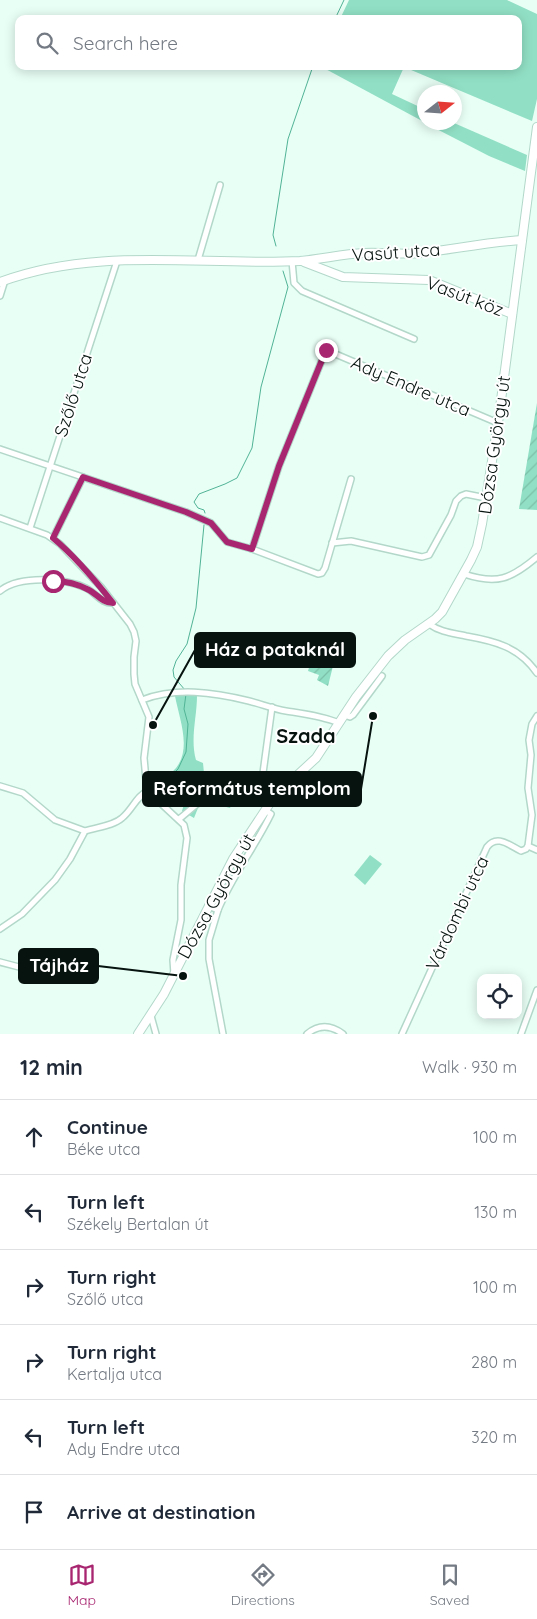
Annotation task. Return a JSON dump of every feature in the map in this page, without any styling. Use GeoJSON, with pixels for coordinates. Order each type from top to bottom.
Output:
{"type":"FeatureCollection","features":[{"type":"Feature","properties":{"kind":"main road","name":"Dózsa György út"},"geometry":{"type":"LineString","coordinates":[[138,1034],[151,1016],[174,974],[233,858],[265,810],[277,794],[316,758],[344,715],[388,656],[405,640],[429,624],[442,612],[477,547],[498,423],[537,127]]}},
{"type":"Feature","properties":{"kind":"main road","name":"Vasút utca"},"geometry":{"type":"LineString","coordinates":[[296,261],[364,253],[419,253],[522,240]]}},
{"type":"Feature","properties":{"kind":"main road"},"geometry":{"type":"LineString","coordinates":[[2,281],[55,268],[117,261],[296,261]]}},
{"type":"Feature","properties":{"kind":"main road","name":"Vasút köz"},"geometry":{"type":"LineString","coordinates":[[296,261],[354,278],[429,280],[512,314]]}},
{"type":"Feature","properties":{"kind":"street"},"geometry":{"type":"LineString","coordinates":[[198,260],[220,185]]}},
{"type":"Feature","properties":{"kind":"street"},"geometry":{"type":"LineString","coordinates":[[328,271],[329,258]]}},
{"type":"Feature","properties":{"kind":"street","name":"Szőlő utca"},"geometry":{"type":"LineString","coordinates":[[30,528],[117,261]]}},
{"type":"Feature","properties":{"kind":"street"},"geometry":{"type":"LineString","coordinates":[[296,261],[294,283],[302,291],[414,339]]}},
{"type":"Feature","properties":{"kind":"street"},"geometry":{"type":"LineString","coordinates":[[0,296],[2,281]]}},
{"type":"Feature","properties":{"kind":"street","name":"Ady Endre utca"},"geometry":{"type":"LineString","coordinates":[[252,549],[279,466],[326,350],[498,423]]}},
{"type":"Feature","properties":{"kind":"street"},"geometry":{"type":"LineString","coordinates":[[0,449],[186,512],[211,523],[227,542],[252,549],[318,574],[322,573],[325,568],[351,479]]}},
{"type":"Feature","properties":{"kind":"street"},"geometry":{"type":"LineString","coordinates":[[53,538],[83,477]]}},
{"type":"Feature","properties":{"kind":"street"},"geometry":{"type":"LineString","coordinates":[[332,543],[351,540],[422,557],[426,556],[429,555],[456,501],[461,496],[466,494],[486,498]]}},
{"type":"Feature","properties":{"kind":"street"},"geometry":{"type":"LineString","coordinates":[[0,518],[53,538],[86,570],[130,624],[134,632],[136,641],[134,674],[149,717],[144,766],[150,790],[158,802],[184,825],[187,838],[181,885],[181,920],[173,960],[174,974]]}},
{"type":"Feature","properties":{"kind":"street"},"geometry":{"type":"LineString","coordinates":[[464,574],[485,580],[500,579],[516,572],[537,556]]}},
{"type":"Feature","properties":{"kind":"street"},"geometry":{"type":"LineString","coordinates":[[2,588],[19,581],[65,582],[86,588],[105,602],[113,603]]}},
{"type":"Feature","properties":{"kind":"street"},"geometry":{"type":"LineString","coordinates":[[429,624],[437,630],[497,642],[511,649],[524,659],[537,673]]}},
{"type":"Feature","properties":{"kind":"street","name":"Dózsa György út"},"geometry":{"type":"LineString","coordinates":[[344,715],[349,717],[353,715],[382,676]]}},
{"type":"Feature","properties":{"kind":"street"},"geometry":{"type":"LineString","coordinates":[[142,700],[161,694],[181,692],[206,693],[324,717],[339,723]]}},
{"type":"Feature","properties":{"kind":"street"},"geometry":{"type":"LineString","coordinates":[[270,803],[260,796],[272,707]]}},
{"type":"Feature","properties":{"kind":"street"},"geometry":{"type":"LineString","coordinates":[[537,716],[532,724],[529,740],[531,755],[528,788],[532,815],[528,846],[537,850]]}},
{"type":"Feature","properties":{"kind":"street"},"geometry":{"type":"LineString","coordinates":[[0,786],[23,793],[55,820],[85,831],[121,819],[142,793],[150,790]]}},
{"type":"Feature","properties":{"kind":"street"},"geometry":{"type":"LineString","coordinates":[[178,819],[205,797],[224,791],[234,792]]}},
{"type":"Feature","properties":{"kind":"street","name":"Dózsa György út"},"geometry":{"type":"LineString","coordinates":[[218,910],[231,881],[271,814],[265,810]]}},
{"type":"Feature","properties":{"kind":"street"},"geometry":{"type":"LineString","coordinates":[[0,929],[22,914],[55,880],[70,859],[85,831]]}},
{"type":"Feature","properties":{"kind":"street","name":"Várdombi utca"},"geometry":{"type":"LineString","coordinates":[[402,1034],[487,847],[497,840],[521,851],[528,846]]}},
{"type":"Feature","properties":{"kind":"street"},"geometry":{"type":"LineString","coordinates":[[208,906],[218,910],[209,940],[209,958],[223,1034]]}},
{"type":"Feature","properties":{"kind":"street"},"geometry":{"type":"LineString","coordinates":[[0,962],[19,966]]}},
{"type":"Feature","properties":{"kind":"street"},"geometry":{"type":"LineString","coordinates":[[522,1034],[537,990]]}},
{"type":"Feature","properties":{"kind":"street"},"geometry":{"type":"LineString","coordinates":[[151,1016],[156,1034]]}},
{"type":"Feature","properties":{"kind":"street"},"geometry":{"type":"LineString","coordinates":[[307,1034],[327,1026],[343,1034]]}},
{"type":"Feature","properties":{"kind":"green space"},"geometry":{"type":"Polygon","coordinates":[[[349,0],[507,0],[537,14],[537,99],[532,121],[462,91],[462,85],[447,85],[411,70],[522,70],[522,15],[342,15],[349,0]]]}},
{"type":"Feature","properties":{"kind":"green space"},"geometry":{"type":"Polygon","coordinates":[[[327,70],[403,70],[392,94],[417,106],[417,118],[327,70]]]}},
{"type":"Feature","properties":{"kind":"green space"},"geometry":{"type":"Polygon","coordinates":[[[462,127],[527,155],[525,171],[489,156],[439,130],[462,130],[462,127]]]}},
{"type":"Feature","properties":{"kind":"green space"},"geometry":{"type":"Polygon","coordinates":[[[537,403],[537,510],[519,509],[537,403]]]}},
{"type":"Feature","properties":{"kind":"green space"},"geometry":{"type":"Polygon","coordinates":[[[315,641],[337,650],[328,686],[317,680],[319,675],[308,671],[315,647],[330,653],[332,652],[314,644],[315,641]]]}},
{"type":"Feature","properties":{"kind":"green space"},"geometry":{"type":"Polygon","coordinates":[[[175,696],[197,696],[194,736],[196,760],[203,763],[205,783],[238,789],[230,808],[203,801],[200,803],[194,818],[182,811],[187,794],[173,790],[169,807],[153,791],[176,768],[181,760],[184,742],[175,696]]]}},
{"type":"Feature","properties":{"kind":"green space"},"geometry":{"type":"Polygon","coordinates":[[[370,855],[382,864],[365,885],[354,875],[370,855]]]}},
{"type":"Feature","properties":{"kind":"waterway"},"geometry":{"type":"LineString","coordinates":[[337,15],[344,0]]}},
{"type":"Feature","properties":{"kind":"waterway"},"geometry":{"type":"LineString","coordinates":[[276,246],[273,235],[288,139],[312,70]]}},
{"type":"Feature","properties":{"kind":"waterway"},"geometry":{"type":"LineString","coordinates":[[205,513],[194,502],[199,494],[237,478],[252,448],[261,387],[288,287],[283,271]]}},
{"type":"Feature","properties":{"kind":"waterway"},"geometry":{"type":"LineString","coordinates":[[185,690],[174,677],[173,670],[176,661],[187,644],[196,608],[204,525]]}},
{"type":"Feature","properties":{"kind":"waterway"},"geometry":{"type":"LineString","coordinates":[[155,792],[178,769],[186,752],[188,724],[184,709],[186,694]]}},
{"type":"Feature","properties":{"kind":"waterway"},"geometry":{"type":"LineString","coordinates":[[142,798],[151,797]]}},
{"type":"Feature","properties":{"kind":"place","name":"Református templom"},"geometry":{"type":"Point","coordinates":[373,716]}},
{"type":"Feature","properties":{"kind":"place","name":"Ház a pataknál"},"geometry":{"type":"Point","coordinates":[153,725]}},
{"type":"Feature","properties":{"kind":"place","name":"Tájház"},"geometry":{"type":"Point","coordinates":[183,976]}},
{"type":"Feature","properties":{"kind":"district","name":"Szada"},"geometry":{"type":"Point","coordinates":[306,735]}},
{"type":"Feature","properties":{"kind":"route"},"geometry":{"type":"LineString","coordinates":[[53,581],[65,582],[86,588],[105,602],[113,603],[86,570],[53,538],[83,477],[186,512],[211,523],[227,542],[252,549],[279,466],[326,350]]}}]}
